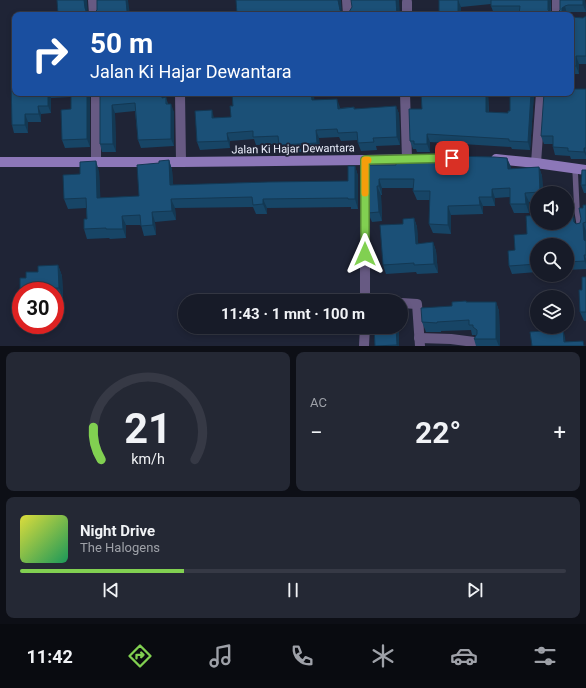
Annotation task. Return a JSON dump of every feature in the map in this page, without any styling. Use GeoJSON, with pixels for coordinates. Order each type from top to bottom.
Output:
{"type":"FeatureCollection","features":[{"type":"Feature","properties":{"kind":"street"},"geometry":{"type":"LineString","coordinates":[[93,0],[94,12]]}},
{"type":"Feature","properties":{"kind":"street"},"geometry":{"type":"LineString","coordinates":[[347,0],[348,12]]}},
{"type":"Feature","properties":{"kind":"street"},"geometry":{"type":"LineString","coordinates":[[557,0],[557,12]]}},
{"type":"Feature","properties":{"kind":"street"},"geometry":{"type":"LineString","coordinates":[[407,2],[407,12]]}},
{"type":"Feature","properties":{"kind":"street"},"geometry":{"type":"LineString","coordinates":[[96,96],[96,162]]}},
{"type":"Feature","properties":{"kind":"street"},"geometry":{"type":"LineString","coordinates":[[180,96],[181,162]]}},
{"type":"Feature","properties":{"kind":"street"},"geometry":{"type":"LineString","coordinates":[[405,96],[407,159]]}},
{"type":"Feature","properties":{"kind":"street"},"geometry":{"type":"LineString","coordinates":[[536,163],[540,96]]}},
{"type":"Feature","properties":{"kind":"street","name":"Jalan Ki Hajar Dewantara"},"geometry":{"type":"LineString","coordinates":[[0,162],[181,162],[437,158]]}},
{"type":"Feature","properties":{"kind":"street"},"geometry":{"type":"LineString","coordinates":[[483,158],[586,170]]}},
{"type":"Feature","properties":{"kind":"street"},"geometry":{"type":"LineString","coordinates":[[365,160],[365,294]]}},
{"type":"Feature","properties":{"kind":"street"},"geometry":{"type":"LineString","coordinates":[[408,304],[417,304],[420,342],[443,339],[474,342]]}},
{"type":"Feature","properties":{"kind":"street"},"geometry":{"type":"LineString","coordinates":[[364,334],[364,346]]}},
{"type":"Feature","properties":{"kind":"lane"},"geometry":{"type":"LineString","coordinates":[[575,168],[576,211],[580,228]]}},
{"type":"Feature","properties":{"kind":"building"},"geometry":{"type":"Polygon","coordinates":[[[57,0],[84,0],[85,8],[88,12],[58,12],[57,0]]]}},
{"type":"Feature","properties":{"kind":"building"},"geometry":{"type":"Polygon","coordinates":[[[97,0],[126,0],[128,11],[95,12],[97,10],[97,0]]]}},
{"type":"Feature","properties":{"kind":"building"},"geometry":{"type":"Polygon","coordinates":[[[236,0],[338,0],[341,12],[237,12],[236,0]]]}},
{"type":"Feature","properties":{"kind":"building"},"geometry":{"type":"Polygon","coordinates":[[[351,0],[396,0],[397,12],[349,12],[352,7],[351,0]]]}},
{"type":"Feature","properties":{"kind":"building"},"geometry":{"type":"Polygon","coordinates":[[[439,0],[458,0],[458,12],[439,12],[439,0]]]}},
{"type":"Feature","properties":{"kind":"building"},"geometry":{"type":"Polygon","coordinates":[[[491,0],[548,0],[548,10],[550,12],[519,12],[520,6],[491,6],[491,0]]]}},
{"type":"Feature","properties":{"kind":"building"},"geometry":{"type":"Polygon","coordinates":[[[560,0],[583,0],[583,5],[568,5],[562,8],[562,11],[558,12],[560,10],[560,0]]]}},
{"type":"Feature","properties":{"kind":"building"},"geometry":{"type":"Polygon","coordinates":[[[586,16],[586,56],[576,56],[576,66],[574,66],[574,17],[583,18],[586,16]]]}},
{"type":"Feature","properties":{"kind":"building"},"geometry":{"type":"Polygon","coordinates":[[[11,80],[12,96],[48,96],[48,106],[38,106],[39,114],[25,114],[25,125],[12,125],[11,80]]]}},
{"type":"Feature","properties":{"kind":"building"},"geometry":{"type":"Polygon","coordinates":[[[574,89],[586,89],[586,148],[584,148],[584,152],[568,151],[568,148],[553,147],[553,136],[541,136],[544,96],[574,96],[574,89]]]}},
{"type":"Feature","properties":{"kind":"building"},"geometry":{"type":"Polygon","coordinates":[[[71,96],[87,96],[87,139],[62,140],[61,110],[71,109],[71,96]]]}},
{"type":"Feature","properties":{"kind":"building"},"geometry":{"type":"Polygon","coordinates":[[[100,96],[162,96],[162,98],[166,97],[166,104],[171,104],[171,139],[138,140],[135,103],[112,105],[113,144],[100,144],[100,96]]]}},
{"type":"Feature","properties":{"kind":"building"},"geometry":{"type":"Polygon","coordinates":[[[232,96],[311,96],[312,100],[337,99],[338,109],[396,106],[397,137],[373,138],[374,142],[358,143],[357,132],[338,133],[337,129],[316,130],[317,143],[279,145],[278,136],[253,137],[253,131],[227,133],[228,141],[197,142],[195,111],[212,110],[212,118],[231,117],[230,106],[233,106],[232,96]]]}},
{"type":"Feature","properties":{"kind":"building"},"geometry":{"type":"Polygon","coordinates":[[[421,96],[486,96],[486,112],[508,113],[508,111],[510,111],[510,96],[531,96],[528,142],[509,141],[509,139],[427,134],[427,144],[414,144],[414,141],[410,141],[409,109],[422,109],[421,96]]]}},
{"type":"Feature","properties":{"kind":"building"},"geometry":{"type":"Polygon","coordinates":[[[414,156],[507,158],[508,169],[539,167],[540,186],[530,186],[530,193],[525,193],[526,204],[510,204],[510,188],[492,189],[492,197],[479,197],[480,205],[448,206],[448,225],[429,224],[430,191],[413,191],[414,179],[379,179],[379,186],[377,186],[379,212],[368,213],[368,165],[396,165],[396,162],[414,162],[414,156]]]}},
{"type":"Feature","properties":{"kind":"building"},"geometry":{"type":"Polygon","coordinates":[[[169,160],[170,185],[348,181],[348,166],[355,166],[355,199],[263,199],[263,204],[253,205],[252,197],[171,199],[172,211],[152,212],[153,225],[141,226],[140,215],[122,216],[123,229],[84,229],[84,219],[87,219],[86,198],[64,199],[63,175],[80,174],[80,162],[96,161],[97,198],[139,196],[137,165],[159,163],[159,161],[169,160]]]}},
{"type":"Feature","properties":{"kind":"building"},"geometry":{"type":"Polygon","coordinates":[[[582,170],[586,170],[586,185],[581,185],[582,170]]]}},
{"type":"Feature","properties":{"kind":"building"},"geometry":{"type":"Polygon","coordinates":[[[583,205],[586,205],[586,222],[583,223],[584,240],[586,241],[586,255],[584,255],[585,261],[574,262],[574,238],[530,238],[530,264],[509,266],[508,251],[515,250],[514,235],[527,234],[526,216],[530,216],[530,230],[574,230],[574,222],[576,224],[580,223],[581,219],[579,208],[583,208],[583,205]]]}},
{"type":"Feature","properties":{"kind":"building"},"geometry":{"type":"Polygon","coordinates":[[[414,218],[416,244],[433,242],[434,264],[414,265],[414,263],[383,265],[380,225],[403,224],[403,219],[414,218]]]}},
{"type":"Feature","properties":{"kind":"building"},"geometry":{"type":"Polygon","coordinates":[[[58,265],[59,282],[20,282],[20,278],[26,278],[26,272],[38,272],[38,266],[58,265]]]}},
{"type":"Feature","properties":{"kind":"building"},"geometry":{"type":"Polygon","coordinates":[[[582,277],[586,277],[586,312],[580,312],[579,290],[582,290],[582,277]]]}},
{"type":"Feature","properties":{"kind":"building"},"geometry":{"type":"Polygon","coordinates":[[[452,302],[496,302],[496,339],[474,339],[477,334],[477,330],[473,327],[473,325],[469,325],[469,320],[437,323],[422,322],[421,308],[452,306],[452,302]]]}},
{"type":"Feature","properties":{"kind":"building"},"geometry":{"type":"Polygon","coordinates":[[[374,334],[396,334],[397,345],[375,346],[374,334]]]}},
{"type":"Feature","properties":{"kind":"building"},"geometry":{"type":"Polygon","coordinates":[[[530,334],[563,334],[564,342],[583,341],[584,346],[532,346],[530,334]]]}},
{"type":"Feature","properties":{"kind":"slow traffic"},"geometry":{"type":"LineString","coordinates":[[365,193],[365,160],[368,160]]}},
{"type":"Feature","properties":{"kind":"route"},"geometry":{"type":"LineString","coordinates":[[365,254],[365,160],[452,158]]}}]}
